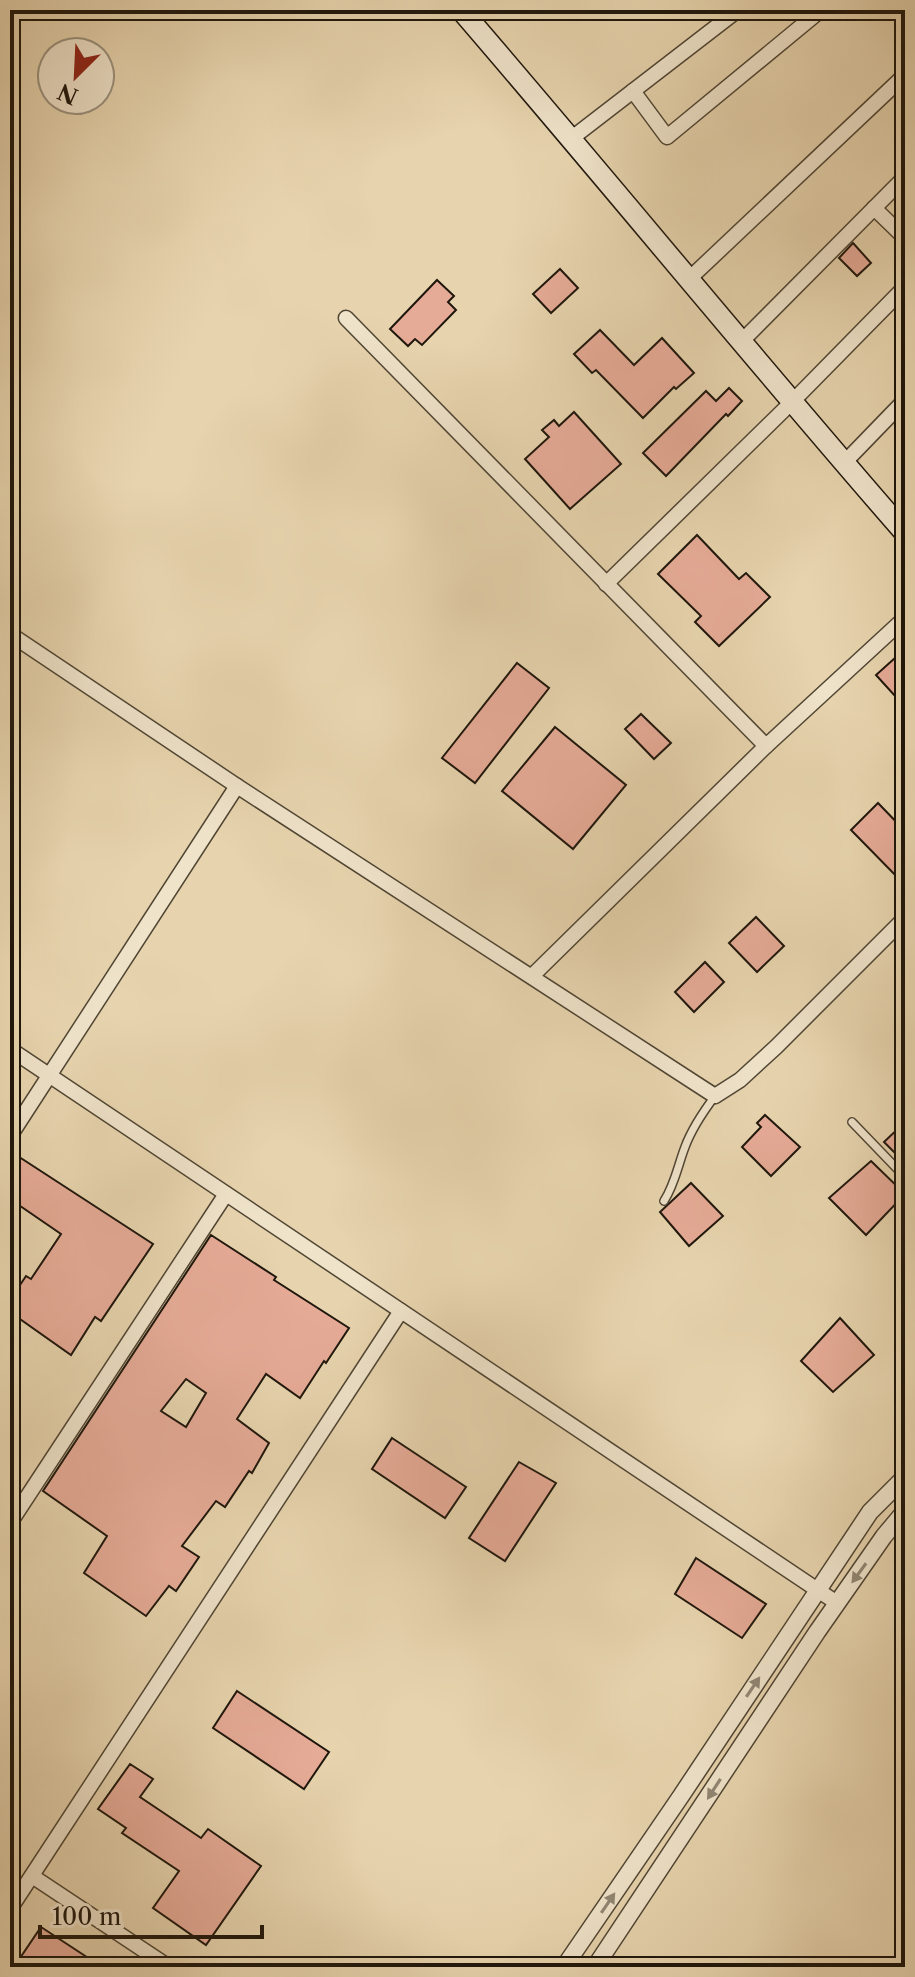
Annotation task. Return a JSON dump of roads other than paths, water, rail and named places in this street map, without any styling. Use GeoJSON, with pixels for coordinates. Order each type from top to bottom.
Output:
{"type":"FeatureCollection","features":[{"type":"Feature","properties":{"kind":"main road"},"geometry":{"type":"LineString","coordinates":[[461,10],[905,533]]}},
{"type":"Feature","properties":{"kind":"street"},"geometry":{"type":"LineString","coordinates":[[572,138],[738,10]]}},
{"type":"Feature","properties":{"kind":"street"},"geometry":{"type":"LineString","coordinates":[[633,91],[667,137],[821,10]]}},
{"type":"Feature","properties":{"kind":"street"},"geometry":{"type":"LineString","coordinates":[[689,279],[905,75]]}},
{"type":"Feature","properties":{"kind":"street"},"geometry":{"type":"LineString","coordinates":[[741,342],[905,177]]}},
{"type":"Feature","properties":{"kind":"street"},"geometry":{"type":"LineString","coordinates":[[874,208],[905,238]]}},
{"type":"Feature","properties":{"kind":"street"},"geometry":{"type":"LineString","coordinates":[[606,584],[905,287]]}},
{"type":"Feature","properties":{"kind":"street"},"geometry":{"type":"LineString","coordinates":[[346,318],[766,746]]}},
{"type":"Feature","properties":{"kind":"street"},"geometry":{"type":"LineString","coordinates":[[844,463],[905,400]]}},
{"type":"Feature","properties":{"kind":"street"},"geometry":{"type":"LineString","coordinates":[[532,976],[766,746],[905,618]]}},
{"type":"Feature","properties":{"kind":"street"},"geometry":{"type":"LineString","coordinates":[[10,634],[237,786],[715,1096],[740,1080],[776,1047],[905,918]]}},
{"type":"Feature","properties":{"kind":"street"},"geometry":{"type":"LineString","coordinates":[[10,1136],[237,786]]}},
{"type":"Feature","properties":{"kind":"street"},"geometry":{"type":"LineString","coordinates":[[10,1049],[837,1603]]}},
{"type":"Feature","properties":{"kind":"street"},"geometry":{"type":"LineString","coordinates":[[10,1523],[226,1194]]}},
{"type":"Feature","properties":{"kind":"street"},"geometry":{"type":"LineString","coordinates":[[10,1909],[401,1311]]}},
{"type":"Feature","properties":{"kind":"street"},"geometry":{"type":"LineString","coordinates":[[564,1967],[870,1512],[905,1477]]}},
{"type":"Feature","properties":{"kind":"street"},"geometry":{"type":"LineString","coordinates":[[595,1967],[837,1603],[905,1511]]}},
{"type":"Feature","properties":{"kind":"street"},"geometry":{"type":"LineString","coordinates":[[32,1876],[169,1967]]}},
{"type":"Feature","properties":{"kind":"lane"},"geometry":{"type":"LineString","coordinates":[[664,1201],[671,1191],[695,1124],[715,1096]]}},
{"type":"Feature","properties":{"kind":"lane"},"geometry":{"type":"LineString","coordinates":[[852,1122],[905,1177]]}}]}
